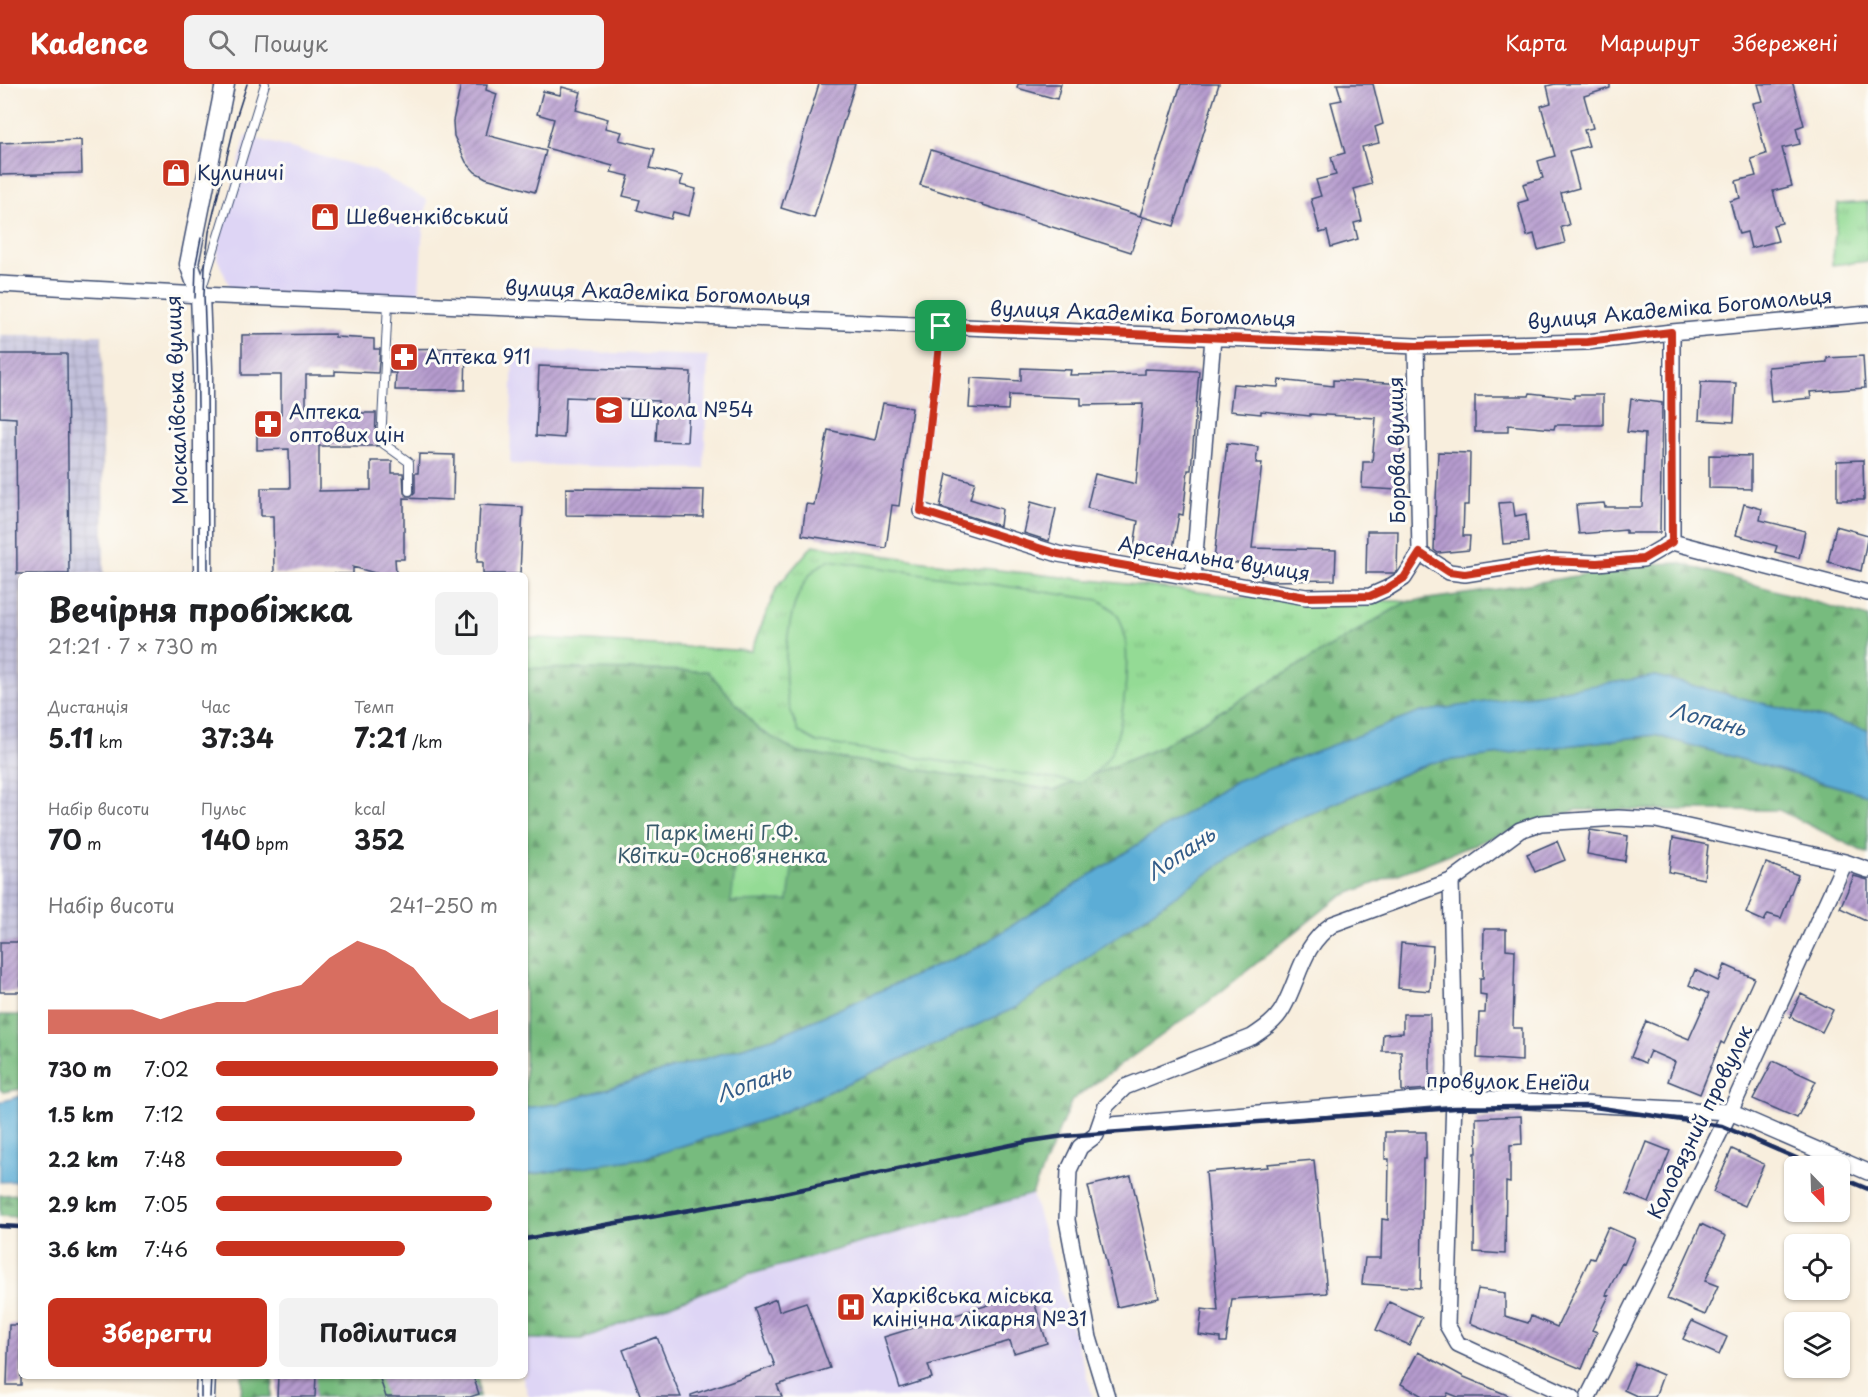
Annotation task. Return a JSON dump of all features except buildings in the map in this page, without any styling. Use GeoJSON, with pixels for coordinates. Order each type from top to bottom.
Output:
{"type":"FeatureCollection","features":[{"type":"Feature","properties":{"kind":"street","name":"Москалівська вулиця"},"geometry":{"type":"LineString","coordinates":[[203,572],[203,369],[200,295],[189,264],[225,84]]}},
{"type":"Feature","properties":{"kind":"street","name":"вулиця Академіка Богомольця"},"geometry":{"type":"LineString","coordinates":[[0,284],[200,295],[1416,346],[1587,342],[1868,314]]}},
{"type":"Feature","properties":{"kind":"street"},"geometry":{"type":"LineString","coordinates":[[1671,332],[1672,542]]}},
{"type":"Feature","properties":{"kind":"street"},"geometry":{"type":"LineString","coordinates":[[1193,578],[1213,338]]}},
{"type":"Feature","properties":{"kind":"street","name":"Борова вулиця"},"geometry":{"type":"LineString","coordinates":[[1416,346],[1420,553]]}},
{"type":"Feature","properties":{"kind":"street","name":"Арсенальна вулиця"},"geometry":{"type":"LineString","coordinates":[[921,511],[1058,554],[1306,597],[1370,596],[1404,578],[1420,553]]}},
{"type":"Feature","properties":{"kind":"street"},"geometry":{"type":"LineString","coordinates":[[1420,553],[1449,572],[1465,574],[1549,561],[1597,563],[1643,559],[1672,542],[1868,593]]}},
{"type":"Feature","properties":{"kind":"street"},"geometry":{"type":"LineString","coordinates":[[1107,1397],[1089,1338],[1066,1220],[1070,1170],[1080,1147],[1096,1135],[1106,1106],[1125,1087],[1252,1037],[1270,1024],[1283,1010],[1309,947],[1319,933],[1333,924],[1451,881],[1520,830],[1541,824],[1618,818],[1656,820],[1845,862],[1868,870]]}},
{"type":"Feature","properties":{"kind":"street","name":"Колодязний провулок"},"geometry":{"type":"LineString","coordinates":[[1588,1397],[1730,1112],[1845,862]]}},
{"type":"Feature","properties":{"kind":"street"},"geometry":{"type":"LineString","coordinates":[[1451,881],[1454,1097],[1447,1325],[1458,1344],[1572,1397]]}},
{"type":"Feature","properties":{"kind":"street","name":"провулок Енеїди"},"geometry":{"type":"LineString","coordinates":[[1100,1122],[1454,1097],[1730,1112],[1868,1172]]}},
{"type":"Feature","properties":{"kind":"street"},"geometry":{"type":"LineString","coordinates":[[205,1397],[206,1379]]}},
{"type":"Feature","properties":{"kind":"lane"},"geometry":{"type":"LineString","coordinates":[[200,295],[265,84]]}},
{"type":"Feature","properties":{"kind":"lane"},"geometry":{"type":"LineString","coordinates":[[388,303],[381,442],[410,462],[409,490]]}},
{"type":"Feature","properties":{"kind":"lane"},"geometry":{"type":"LineString","coordinates":[[921,511],[941,326]]}},
{"type":"Feature","properties":{"kind":"shaded area","name":"Шевченківський"},"geometry":{"type":"Polygon","coordinates":[[[246,136],[373,170],[427,200],[419,297],[232,292],[217,258],[220,235],[246,136]]]}},
{"type":"Feature","properties":{"kind":"shaded area"},"geometry":{"type":"Polygon","coordinates":[[[0,335],[102,335],[104,572],[18,572],[18,982],[0,982],[0,335]]]}},
{"type":"Feature","properties":{"kind":"shaded area","name":"Школа №54"},"geometry":{"type":"Polygon","coordinates":[[[513,350],[708,356],[704,469],[510,464],[513,350]]]}},
{"type":"Feature","properties":{"kind":"shaded area","name":"Харківська міська клінічна лікарня №31"},"geometry":{"type":"Polygon","coordinates":[[[1032,1194],[1093,1397],[529,1397],[523,1379],[528,1379],[528,1338],[1032,1194]]]}},
{"type":"Feature","properties":{"kind":"green space"},"geometry":{"type":"Polygon","coordinates":[[[1868,202],[1868,261],[1832,265],[1838,204],[1868,202]]]}},
{"type":"Feature","properties":{"kind":"green space","name":"Парк імені Г.Ф. Квітки-Основ'яненка"},"geometry":{"type":"Polygon","coordinates":[[[813,545],[944,564],[1245,597],[1434,602],[1236,781],[979,947],[528,1104],[528,637],[751,651],[777,587],[813,545]]]}},
{"type":"Feature","properties":{"kind":"green space"},"geometry":{"type":"Polygon","coordinates":[[[829,560],[1099,600],[1109,607],[1116,613],[1126,643],[1126,682],[1116,739],[1106,761],[1079,783],[817,742],[799,732],[787,696],[786,653],[790,622],[807,578],[829,560]]]}},
{"type":"Feature","properties":{"kind":"green space","name":"Парк імені Г.Ф. Квітки-Основ'яненка"},"geometry":{"type":"Polygon","coordinates":[[[1679,563],[1868,617],[1868,730],[1655,676],[1236,781],[979,947],[776,1037],[557,1104],[528,1108],[528,668],[708,671],[759,730],[798,752],[1055,790],[1158,748],[1406,602],[1647,564],[1679,563]]]}},
{"type":"Feature","properties":{"kind":"green space"},"geometry":{"type":"Polygon","coordinates":[[[1655,735],[1868,795],[1868,854],[1779,810],[1577,810],[1496,836],[1339,897],[1208,1002],[1072,1100],[1032,1194],[748,1275],[582,1339],[528,1339],[528,1175],[644,1158],[772,1117],[1011,1009],[1265,833],[1432,762],[1655,735]]]}},
{"type":"Feature","properties":{"kind":"green space"},"geometry":{"type":"Polygon","coordinates":[[[736,862],[793,862],[788,901],[731,902],[736,862]]]}},
{"type":"Feature","properties":{"kind":"green space"},"geometry":{"type":"Polygon","coordinates":[[[0,1015],[18,1015],[18,1090],[3,1092],[0,1089],[0,1015]]]}},
{"type":"Feature","properties":{"kind":"green space"},"geometry":{"type":"Polygon","coordinates":[[[18,1194],[18,1217],[0,1216],[0,1195],[18,1194]]]}},
{"type":"Feature","properties":{"kind":"green space"},"geometry":{"type":"Polygon","coordinates":[[[242,1379],[274,1379],[271,1397],[241,1397],[242,1379]]]}},
{"type":"Feature","properties":{"kind":"green space"},"geometry":{"type":"Polygon","coordinates":[[[314,1379],[478,1379],[479,1397],[314,1397],[314,1379]]]}},
{"type":"Feature","properties":{"kind":"water","name":"Лопань"},"geometry":{"type":"Polygon","coordinates":[[[1655,676],[1868,730],[1868,795],[1655,735],[1429,763],[1265,833],[1015,1008],[772,1117],[644,1158],[528,1175],[528,1108],[557,1104],[776,1037],[979,947],[1236,781],[1421,712],[1655,676]]]}},
{"type":"Feature","properties":{"kind":"water"},"geometry":{"type":"Polygon","coordinates":[[[18,1097],[18,1181],[0,1182],[0,1102],[18,1097]]]}},
{"type":"Feature","properties":{"kind":"tram line"},"geometry":{"type":"LineString","coordinates":[[208,572],[205,267],[209,232],[237,115],[247,84]]}},
{"type":"Feature","properties":{"kind":"tram line"},"geometry":{"type":"LineString","coordinates":[[195,298],[196,263],[201,238]]}},
{"type":"Feature","properties":{"kind":"tram line"},"geometry":{"type":"LineString","coordinates":[[197,334],[198,409]]}},
{"type":"Feature","properties":{"kind":"tram line"},"geometry":{"type":"LineString","coordinates":[[199,526],[199,572]]}},
{"type":"Feature","properties":{"kind":"tram line"},"geometry":{"type":"LineString","coordinates":[[201,1379],[201,1397]]}},
{"type":"Feature","properties":{"kind":"tram line"},"geometry":{"type":"LineString","coordinates":[[210,1397],[211,1379]]}},
{"type":"Feature","properties":{"kind":"railway"},"geometry":{"type":"LineString","coordinates":[[528,1238],[770,1196],[1030,1141],[1064,1136],[1454,1108],[1588,1106],[1722,1126],[1792,1156]]}},
{"type":"Feature","properties":{"kind":"railway"},"geometry":{"type":"LineString","coordinates":[[1850,1182],[1868,1189]]}},
{"type":"Feature","properties":{"kind":"railway"},"geometry":{"type":"LineString","coordinates":[[0,1226],[18,1227]]}},
{"type":"Feature","properties":{"kind":"place","name":"Кулиничі"},"geometry":{"type":"Point","coordinates":[176,173]}},
{"type":"Feature","properties":{"kind":"place","name":"Шевченківський"},"geometry":{"type":"Point","coordinates":[325,217]}},
{"type":"Feature","properties":{"kind":"place","name":"Аптека 911"},"geometry":{"type":"Point","coordinates":[404,357]}},
{"type":"Feature","properties":{"kind":"place","name":"Школа №54"},"geometry":{"type":"Point","coordinates":[609,410]}},
{"type":"Feature","properties":{"kind":"place","name":"Аптека оптових цін"},"geometry":{"type":"Point","coordinates":[268,424]}},
{"type":"Feature","properties":{"kind":"place","name":"Харківська міська клінічна лікарня №31"},"geometry":{"type":"Point","coordinates":[851,1307]}},
{"type":"Feature","properties":{"kind":"route"},"geometry":{"type":"LineString","coordinates":[[941,326],[1416,346],[1587,342],[1671,332],[1672,542],[1643,559],[1597,563],[1549,561],[1465,574],[1449,572],[1420,553],[1404,578],[1370,596],[1306,597],[1058,554],[921,511],[941,326]]}}]}
